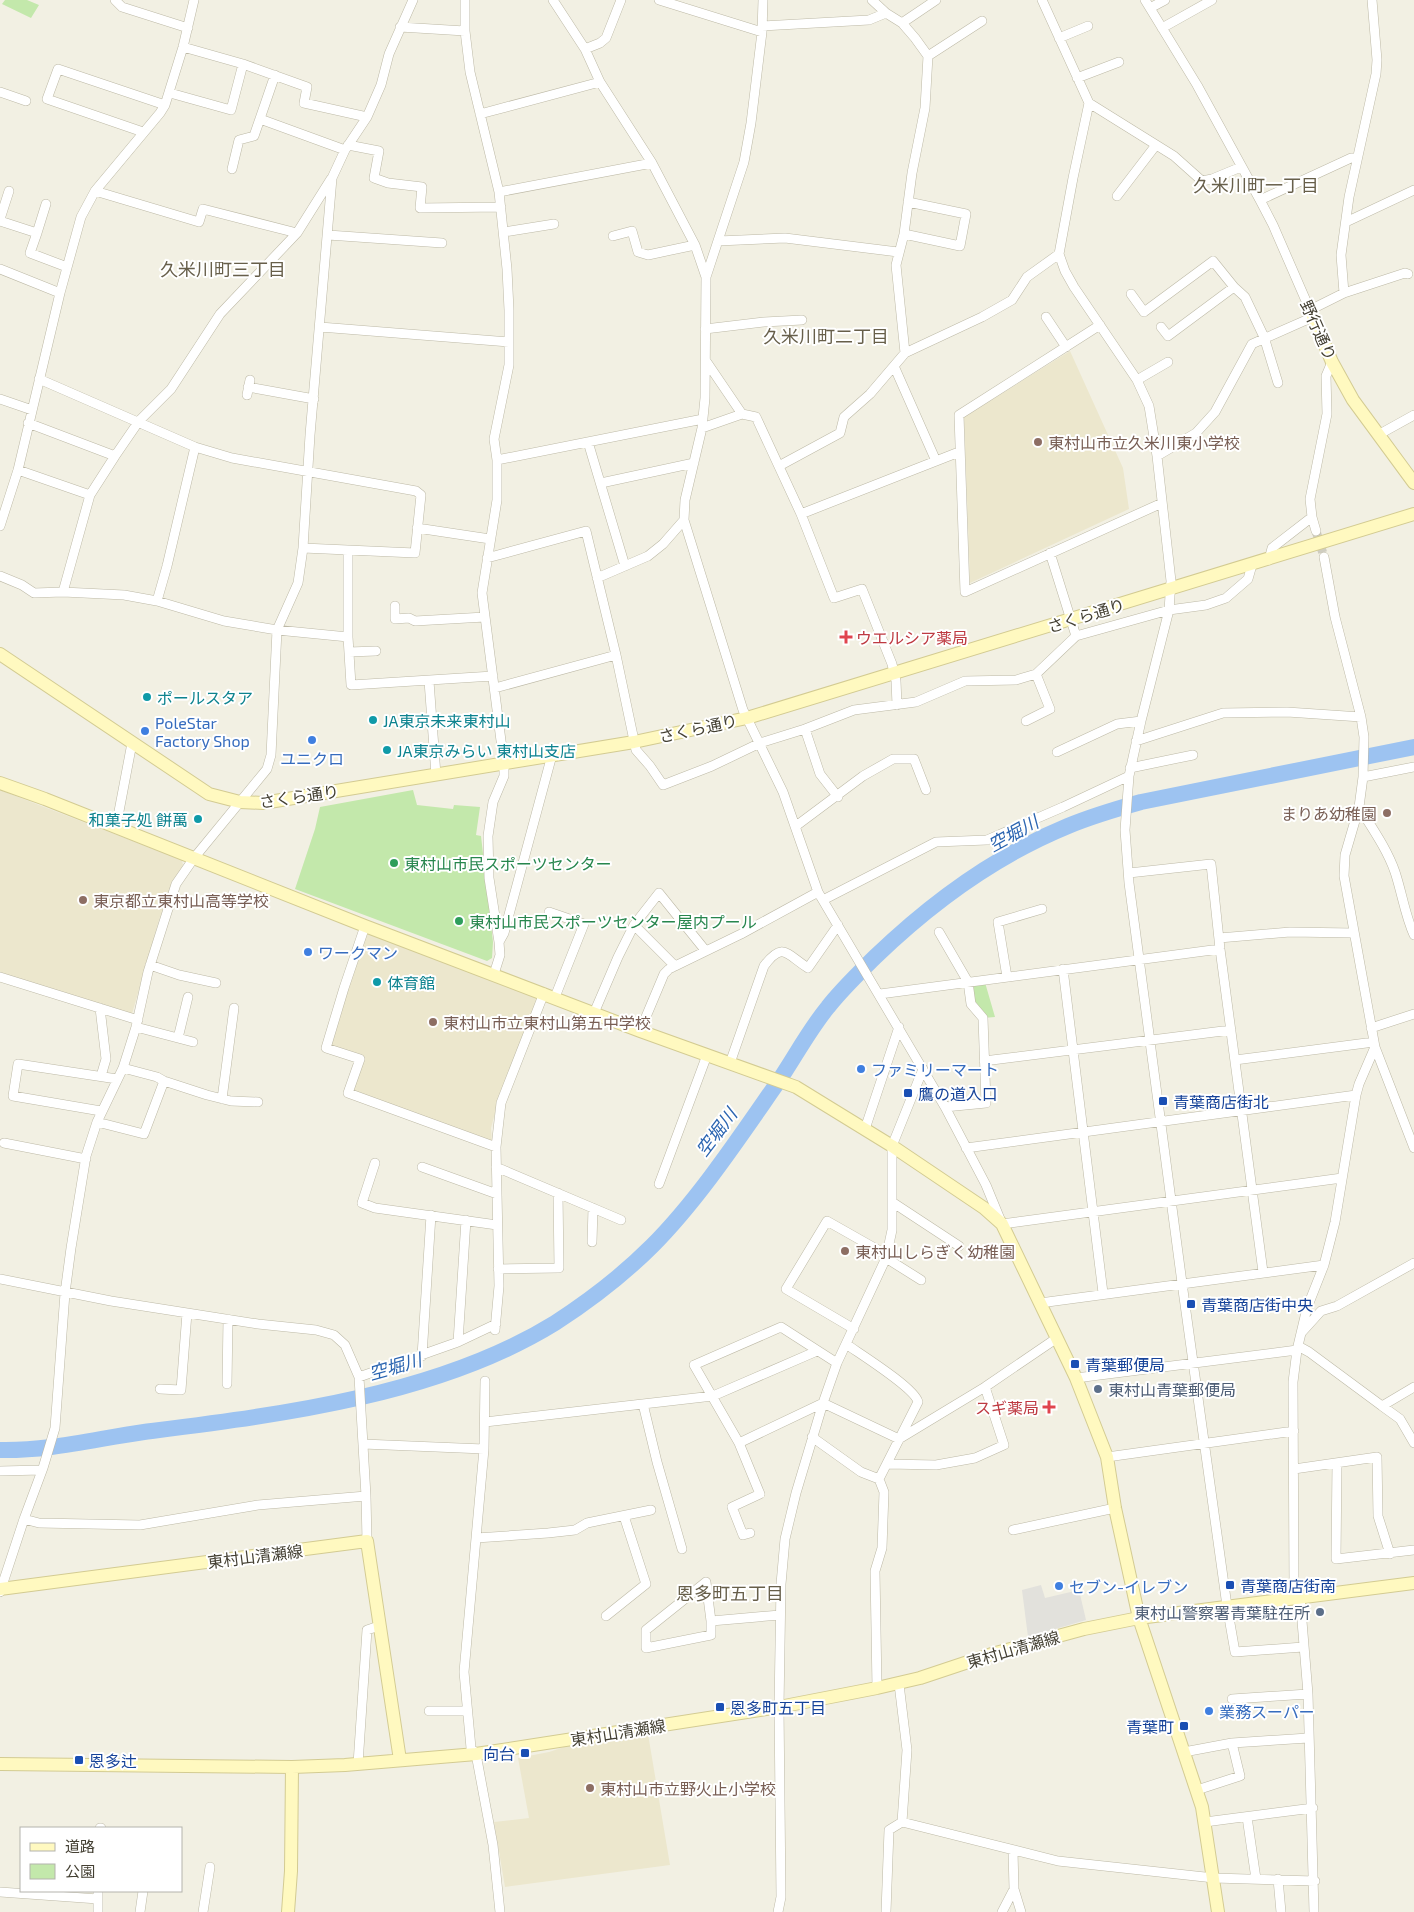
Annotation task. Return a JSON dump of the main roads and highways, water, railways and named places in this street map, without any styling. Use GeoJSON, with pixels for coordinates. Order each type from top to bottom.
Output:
{"type":"FeatureCollection","features":[{"type":"Feature","properties":{"kind":"waterway","name":"空堀川"},"geometry":{"type":"LineString","coordinates":[[0,1450],[54,1447],[302,1409],[408,1385],[460,1368],[509,1348],[555,1323],[580,1306],[618,1277],[652,1246],[686,1208],[718,1167],[833,1000],[875,957],[918,918],[990,866],[1016,851],[1077,822],[1141,802],[1414,747]]}},
{"type":"Feature","properties":{"kind":"tunnel"},"geometry":{"type":"LineString","coordinates":[[1316,531],[1324,557]]}},
{"type":"Feature","properties":{"kind":"place","name":"東村山市立久米川東小学校"},"geometry":{"type":"Point","coordinates":[1038,442]}},
{"type":"Feature","properties":{"kind":"place","name":"ウエルシア薬局"},"geometry":{"type":"Point","coordinates":[846,637]}},
{"type":"Feature","properties":{"kind":"place","name":"ポールスタア"},"geometry":{"type":"Point","coordinates":[147,697]}},
{"type":"Feature","properties":{"kind":"place","name":"JA東京未来東村山"},"geometry":{"type":"Point","coordinates":[373,720]}},
{"type":"Feature","properties":{"kind":"place","name":"PoleStar Factory Shop"},"geometry":{"type":"Point","coordinates":[145,731]}},
{"type":"Feature","properties":{"kind":"place","name":"ユニクロ"},"geometry":{"type":"Point","coordinates":[312,740]}},
{"type":"Feature","properties":{"kind":"place","name":"JA東京みらい 東村山支店"},"geometry":{"type":"Point","coordinates":[387,750]}},
{"type":"Feature","properties":{"kind":"place","name":"まりあ幼稚園"},"geometry":{"type":"Point","coordinates":[1387,813]}},
{"type":"Feature","properties":{"kind":"place","name":"和菓子処 餅萬"},"geometry":{"type":"Point","coordinates":[198,819]}},
{"type":"Feature","properties":{"kind":"place","name":"東村山市民スポーツセンター"},"geometry":{"type":"Point","coordinates":[394,863]}},
{"type":"Feature","properties":{"kind":"place","name":"東京都立東村山高等学校"},"geometry":{"type":"Point","coordinates":[83,900]}},
{"type":"Feature","properties":{"kind":"place","name":"東村山市民スポーツセンター屋内プール"},"geometry":{"type":"Point","coordinates":[459,921]}},
{"type":"Feature","properties":{"kind":"place","name":"ワークマン"},"geometry":{"type":"Point","coordinates":[308,952]}},
{"type":"Feature","properties":{"kind":"place","name":"体育館"},"geometry":{"type":"Point","coordinates":[377,982]}},
{"type":"Feature","properties":{"kind":"place","name":"東村山市立東村山第五中学校"},"geometry":{"type":"Point","coordinates":[433,1022]}},
{"type":"Feature","properties":{"kind":"place","name":"ファミリーマート"},"geometry":{"type":"Point","coordinates":[861,1069]}},
{"type":"Feature","properties":{"kind":"place","name":"鷹の道入口"},"geometry":{"type":"Point","coordinates":[908,1093]}},
{"type":"Feature","properties":{"kind":"place","name":"青葉商店街北"},"geometry":{"type":"Point","coordinates":[1163,1101]}},
{"type":"Feature","properties":{"kind":"place","name":"東村山しらぎく幼稚園"},"geometry":{"type":"Point","coordinates":[845,1251]}},
{"type":"Feature","properties":{"kind":"place","name":"青葉商店街中央"},"geometry":{"type":"Point","coordinates":[1191,1304]}},
{"type":"Feature","properties":{"kind":"place","name":"青葉郵便局"},"geometry":{"type":"Point","coordinates":[1075,1364]}},
{"type":"Feature","properties":{"kind":"place","name":"東村山青葉郵便局"},"geometry":{"type":"Point","coordinates":[1098,1389]}},
{"type":"Feature","properties":{"kind":"place","name":"スギ薬局"},"geometry":{"type":"Point","coordinates":[1049,1407]}},
{"type":"Feature","properties":{"kind":"place","name":"青葉商店街南"},"geometry":{"type":"Point","coordinates":[1230,1585]}},
{"type":"Feature","properties":{"kind":"place","name":"セブン-イレブン"},"geometry":{"type":"Point","coordinates":[1059,1586]}},
{"type":"Feature","properties":{"kind":"place","name":"東村山警察署青葉駐在所"},"geometry":{"type":"Point","coordinates":[1320,1612]}},
{"type":"Feature","properties":{"kind":"place","name":"恩多町五丁目"},"geometry":{"type":"Point","coordinates":[720,1707]}},
{"type":"Feature","properties":{"kind":"place","name":"業務スーパー"},"geometry":{"type":"Point","coordinates":[1209,1711]}},
{"type":"Feature","properties":{"kind":"place","name":"青葉町"},"geometry":{"type":"Point","coordinates":[1184,1726]}},
{"type":"Feature","properties":{"kind":"place","name":"向台"},"geometry":{"type":"Point","coordinates":[525,1753]}},
{"type":"Feature","properties":{"kind":"place","name":"恩多辻"},"geometry":{"type":"Point","coordinates":[79,1760]}},
{"type":"Feature","properties":{"kind":"place","name":"東村山市立野火止小学校"},"geometry":{"type":"Point","coordinates":[590,1788]}},
{"type":"Feature","properties":{"kind":"district","name":"久米川町一丁目"},"geometry":{"type":"Point","coordinates":[1256,185]}},
{"type":"Feature","properties":{"kind":"district","name":"久米川町三丁目"},"geometry":{"type":"Point","coordinates":[223,269]}},
{"type":"Feature","properties":{"kind":"district","name":"久米川町二丁目"},"geometry":{"type":"Point","coordinates":[826,336]}},
{"type":"Feature","properties":{"kind":"district","name":"恩多町五丁目"},"geometry":{"type":"Point","coordinates":[730,1593]}}]}
